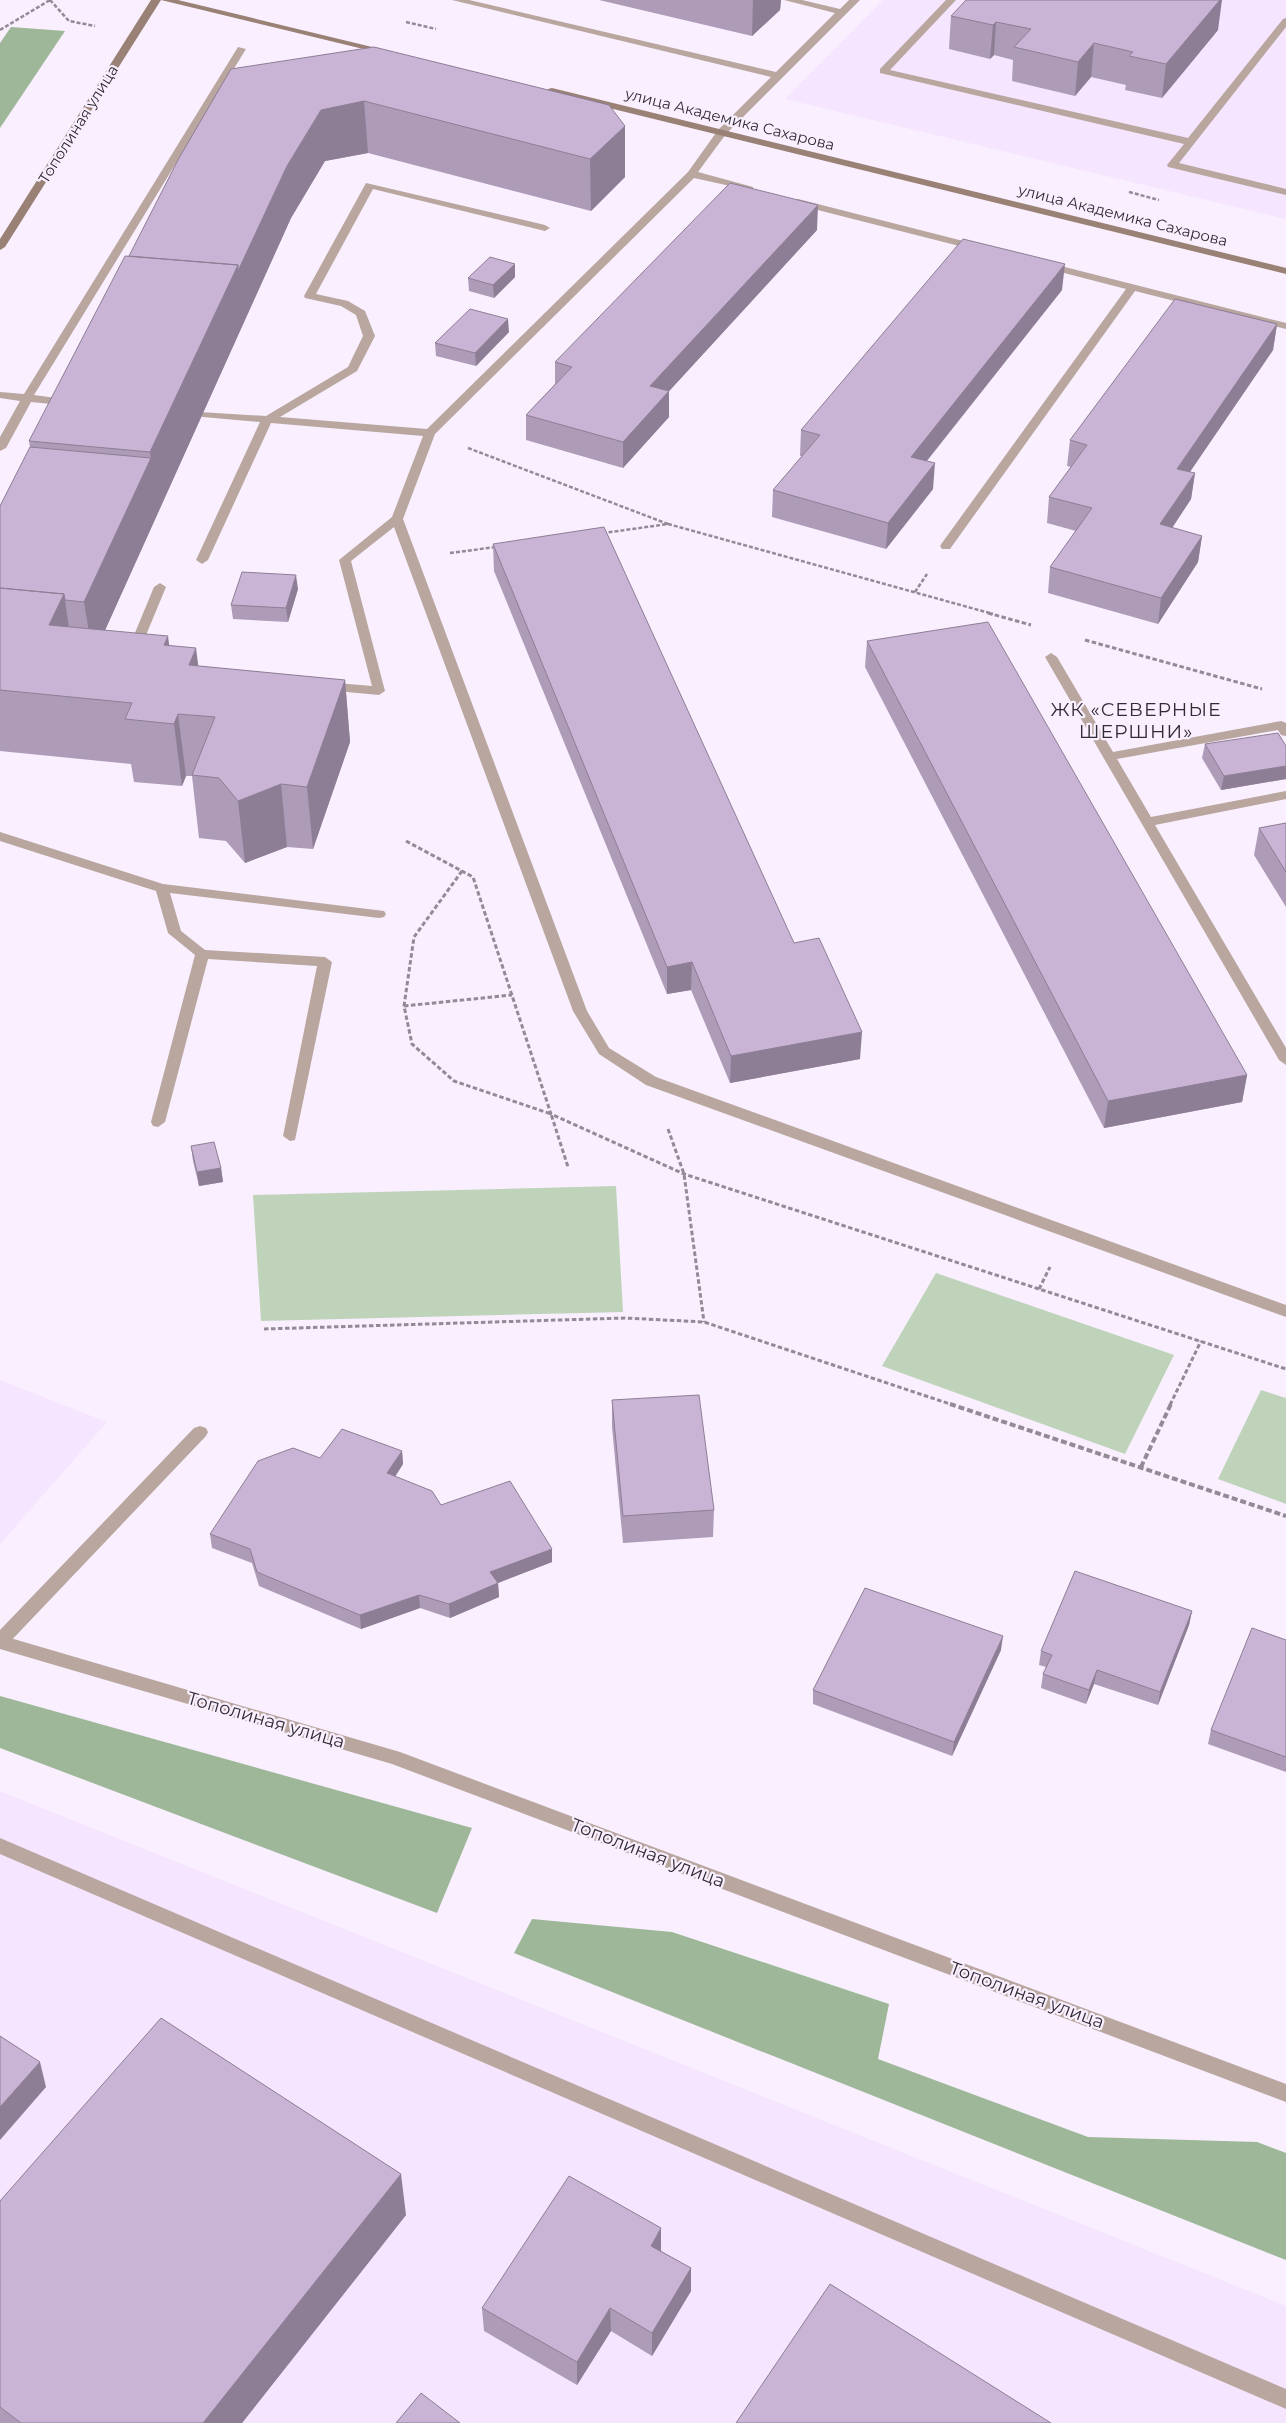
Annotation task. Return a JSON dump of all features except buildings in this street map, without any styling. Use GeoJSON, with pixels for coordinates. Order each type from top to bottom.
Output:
{"type":"FeatureCollection","features":[{"type":"Feature","properties":{"kind":"street","name":"Тополиная улица"},"geometry":{"type":"LineString","coordinates":[[0,248],[156,0]]}},
{"type":"Feature","properties":{"kind":"street"},"geometry":{"type":"LineString","coordinates":[[166,0],[396,54]]}},
{"type":"Feature","properties":{"kind":"street"},"geometry":{"type":"LineString","coordinates":[[457,0],[779,76]]}},
{"type":"Feature","properties":{"kind":"street"},"geometry":{"type":"LineString","coordinates":[[789,0],[842,12]]}},
{"type":"Feature","properties":{"kind":"street"},"geometry":{"type":"LineString","coordinates":[[311,684],[379,691],[345,560],[397,519],[430,433],[692,174],[722,132],[854,0]]}},
{"type":"Feature","properties":{"kind":"street"},"geometry":{"type":"LineString","coordinates":[[951,0],[883,71],[1190,142]]}},
{"type":"Feature","properties":{"kind":"street"},"geometry":{"type":"LineString","coordinates":[[1286,21],[1172,165],[1286,192]]}},
{"type":"Feature","properties":{"kind":"street"},"geometry":{"type":"LineString","coordinates":[[0,448],[27,398],[241,49]]}},
{"type":"Feature","properties":{"kind":"street","name":"улица Академика Сахарова"},"geometry":{"type":"LineString","coordinates":[[540,88],[1286,271]]}},
{"type":"Feature","properties":{"kind":"street"},"geometry":{"type":"LineString","coordinates":[[692,174],[759,192]]}},
{"type":"Feature","properties":{"kind":"street"},"geometry":{"type":"LineString","coordinates":[[202,560],[267,420],[353,369],[369,336],[361,313],[344,303],[309,296],[370,185],[545,228]]}},
{"type":"Feature","properties":{"kind":"street"},"geometry":{"type":"LineString","coordinates":[[788,199],[989,251]]}},
{"type":"Feature","properties":{"kind":"street"},"geometry":{"type":"LineString","coordinates":[[1037,263],[1286,326]]}},
{"type":"Feature","properties":{"kind":"street"},"geometry":{"type":"LineString","coordinates":[[946,546],[1132,288]]}},
{"type":"Feature","properties":{"kind":"street"},"geometry":{"type":"LineString","coordinates":[[0,394],[87,404]]}},
{"type":"Feature","properties":{"kind":"street"},"geometry":{"type":"LineString","coordinates":[[203,414],[430,433]]}},
{"type":"Feature","properties":{"kind":"street"},"geometry":{"type":"LineString","coordinates":[[397,519],[580,1010],[604,1051],[651,1081],[1286,1311]]}},
{"type":"Feature","properties":{"kind":"street"},"geometry":{"type":"LineString","coordinates":[[127,666],[160,587]]}},
{"type":"Feature","properties":{"kind":"street"},"geometry":{"type":"LineString","coordinates":[[1051,657],[1286,1060]]}},
{"type":"Feature","properties":{"kind":"street"},"geometry":{"type":"LineString","coordinates":[[1109,757],[1281,725],[1286,732]]}},
{"type":"Feature","properties":{"kind":"street"},"geometry":{"type":"LineString","coordinates":[[1147,822],[1286,795]]}},
{"type":"Feature","properties":{"kind":"street"},"geometry":{"type":"LineString","coordinates":[[0,836],[162,888],[379,914]]}},
{"type":"Feature","properties":{"kind":"street"},"geometry":{"type":"LineString","coordinates":[[162,888],[175,933],[202,954],[325,962],[290,1136]]}},
{"type":"Feature","properties":{"kind":"street"},"geometry":{"type":"LineString","coordinates":[[158,1122],[202,954]]}},
{"type":"Feature","properties":{"kind":"street"},"geometry":{"type":"LineString","coordinates":[[0,1641],[200,1432]]}},
{"type":"Feature","properties":{"kind":"street","name":"Тополиная улица"},"geometry":{"type":"LineString","coordinates":[[0,1641],[394,1758],[1286,2092]]}},
{"type":"Feature","properties":{"kind":"street"},"geometry":{"type":"LineString","coordinates":[[0,1846],[1286,2399]]}},
{"type":"Feature","properties":{"kind":"path"},"geometry":{"type":"LineString","coordinates":[[0,30],[50,0]]}},
{"type":"Feature","properties":{"kind":"path"},"geometry":{"type":"LineString","coordinates":[[430,433],[668,524],[1032,625]]}},
{"type":"Feature","properties":{"kind":"path"},"geometry":{"type":"LineString","coordinates":[[599,533],[668,524]]}},
{"type":"Feature","properties":{"kind":"path"},"geometry":{"type":"LineString","coordinates":[[412,559],[501,547]]}},
{"type":"Feature","properties":{"kind":"path"},"geometry":{"type":"LineString","coordinates":[[1079,638],[1267,690]]}},
{"type":"Feature","properties":{"kind":"path"},"geometry":{"type":"LineString","coordinates":[[462,871],[414,937],[404,1006],[412,1044],[454,1081],[551,1114],[568,1167]]}},
{"type":"Feature","properties":{"kind":"path"},"geometry":{"type":"LineString","coordinates":[[404,1006],[512,995]]}},
{"type":"Feature","properties":{"kind":"path"},"geometry":{"type":"LineString","coordinates":[[651,1081],[684,1174],[704,1322]]}},
{"type":"Feature","properties":{"kind":"path"},"geometry":{"type":"LineString","coordinates":[[264,1329],[625,1318],[704,1322],[1286,1516]]}},
{"type":"Feature","properties":{"kind":"path"},"geometry":{"type":"LineString","coordinates":[[1140,1467],[1201,1341]]}},
{"type":"Feature","properties":{"kind":"shaded area"},"geometry":{"type":"Polygon","coordinates":[[[883,0],[1286,0],[1286,219],[785,99],[883,0]]]}},
{"type":"Feature","properties":{"kind":"shaded area"},"geometry":{"type":"Polygon","coordinates":[[[0,1380],[107,1422],[0,1544],[0,1380]]]}},
{"type":"Feature","properties":{"kind":"shaded area"},"geometry":{"type":"Polygon","coordinates":[[[0,1791],[1286,2306],[1286,2423],[0,2423],[0,1791]]]}},
{"type":"Feature","properties":{"kind":"green space"},"geometry":{"type":"Polygon","coordinates":[[[11,27],[65,31],[0,128],[0,43],[11,27]]]}},
{"type":"Feature","properties":{"kind":"green space"},"geometry":{"type":"Polygon","coordinates":[[[616,1186],[623,1312],[261,1321],[253,1195],[616,1186]]]}},
{"type":"Feature","properties":{"kind":"green space"},"geometry":{"type":"Polygon","coordinates":[[[936,1273],[1174,1355],[1125,1454],[882,1366],[936,1273]]]}},
{"type":"Feature","properties":{"kind":"green space"},"geometry":{"type":"Polygon","coordinates":[[[1261,1390],[1286,1398],[1286,1504],[1218,1479],[1261,1390]]]}},
{"type":"Feature","properties":{"kind":"green space"},"geometry":{"type":"Polygon","coordinates":[[[0,1696],[472,1828],[437,1913],[0,1748],[0,1696]]]}},
{"type":"Feature","properties":{"kind":"green space"},"geometry":{"type":"Polygon","coordinates":[[[532,1919],[672,1932],[889,2004],[878,2059],[1088,2137],[1257,2142],[1286,2153],[1286,2260],[514,1953],[532,1919]]]}},
{"type":"Feature","properties":{"kind":"district","name":"ЖК «СЕВЕРНЫЕ ШЕРШНИ»"},"geometry":{"type":"Point","coordinates":[1136,720]}}]}
